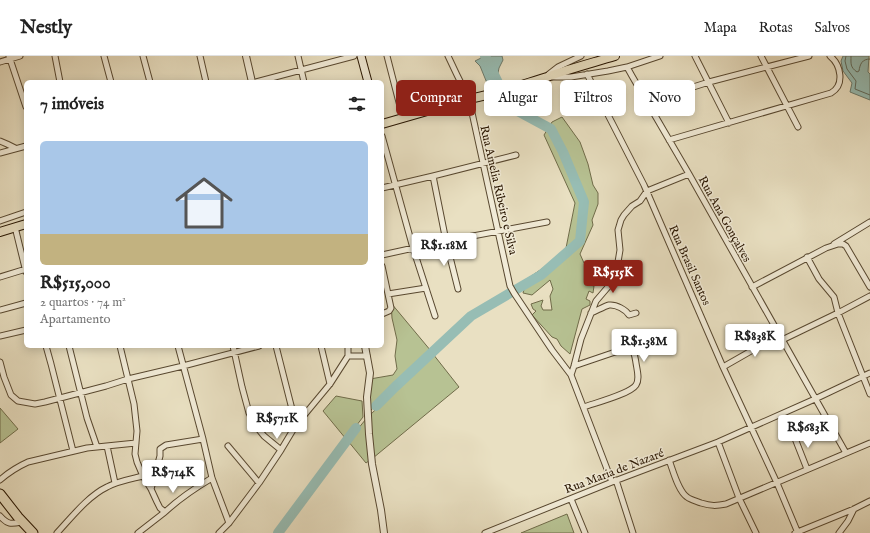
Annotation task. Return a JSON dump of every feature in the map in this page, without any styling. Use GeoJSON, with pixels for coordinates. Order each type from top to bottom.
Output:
{"type":"FeatureCollection","features":[{"type":"Feature","properties":{"kind":"highway"},"geometry":{"type":"LineString","coordinates":[[0,494],[32,533]]}},
{"type":"Feature","properties":{"kind":"main road"},"geometry":{"type":"LineString","coordinates":[[361,56],[367,80]]}},
{"type":"Feature","properties":{"kind":"main road"},"geometry":{"type":"LineString","coordinates":[[476,98],[615,56]]}},
{"type":"Feature","properties":{"kind":"main road"},"geometry":{"type":"LineString","coordinates":[[384,123],[409,116]]}},
{"type":"Feature","properties":{"kind":"main road"},"geometry":{"type":"LineString","coordinates":[[0,232],[24,225]]}},
{"type":"Feature","properties":{"kind":"street"},"geometry":{"type":"LineString","coordinates":[[0,62],[9,57],[20,56]]}},
{"type":"Feature","properties":{"kind":"street"},"geometry":{"type":"LineString","coordinates":[[55,56],[60,80]]}},
{"type":"Feature","properties":{"kind":"street"},"geometry":{"type":"LineString","coordinates":[[104,56],[110,80]]}},
{"type":"Feature","properties":{"kind":"street"},"geometry":{"type":"LineString","coordinates":[[143,56],[149,80]]}},
{"type":"Feature","properties":{"kind":"street"},"geometry":{"type":"LineString","coordinates":[[200,56],[206,80]]}},
{"type":"Feature","properties":{"kind":"street"},"geometry":{"type":"LineString","coordinates":[[246,56],[252,80]]}},
{"type":"Feature","properties":{"kind":"street"},"geometry":{"type":"LineString","coordinates":[[298,56],[304,80]]}},
{"type":"Feature","properties":{"kind":"street"},"geometry":{"type":"LineString","coordinates":[[264,80],[354,56]]}},
{"type":"Feature","properties":{"kind":"street"},"geometry":{"type":"LineString","coordinates":[[387,56],[402,118]]}},
{"type":"Feature","properties":{"kind":"street","name":"Rua Amelia Ribeiro e Silva"},"geometry":{"type":"LineString","coordinates":[[448,56],[460,80]]}},
{"type":"Feature","properties":{"kind":"street"},"geometry":{"type":"LineString","coordinates":[[546,77],[558,67],[581,56]]}},
{"type":"Feature","properties":{"kind":"street"},"geometry":{"type":"LineString","coordinates":[[546,77],[572,77],[608,71],[660,56]]}},
{"type":"Feature","properties":{"kind":"street"},"geometry":{"type":"LineString","coordinates":[[695,56],[729,122]]}},
{"type":"Feature","properties":{"kind":"street"},"geometry":{"type":"LineString","coordinates":[[761,56],[798,127]]}},
{"type":"Feature","properties":{"kind":"street"},"geometry":{"type":"LineString","coordinates":[[695,86],[809,56]]}},
{"type":"Feature","properties":{"kind":"street"},"geometry":{"type":"LineString","coordinates":[[669,140],[830,92],[837,88],[840,77],[836,63],[830,56]]}},
{"type":"Feature","properties":{"kind":"street"},"geometry":{"type":"LineString","coordinates":[[9,57],[24,101]]}},
{"type":"Feature","properties":{"kind":"street","name":"Rua Ana Gonçalves"},"geometry":{"type":"LineString","coordinates":[[627,66],[634,80]]}},
{"type":"Feature","properties":{"kind":"street","name":"Rua Brasil Santos"},"geometry":{"type":"LineString","coordinates":[[587,74],[647,191],[723,366],[777,482],[796,533]]}},
{"type":"Feature","properties":{"kind":"street","name":"Rua Amelia Ribeiro e Silva"},"geometry":{"type":"LineString","coordinates":[[473,116],[510,286],[552,350],[571,375],[614,481],[633,533]]}},
{"type":"Feature","properties":{"kind":"street","name":"Rua Ana Gonçalves"},"geometry":{"type":"LineString","coordinates":[[654,116],[689,174],[846,453]]}},
{"type":"Feature","properties":{"kind":"street"},"geometry":{"type":"LineString","coordinates":[[0,141],[15,148]]}},
{"type":"Feature","properties":{"kind":"street"},"geometry":{"type":"LineString","coordinates":[[384,144],[413,248],[434,316]]}},
{"type":"Feature","properties":{"kind":"street"},"geometry":{"type":"LineString","coordinates":[[0,153],[24,146]]}},
{"type":"Feature","properties":{"kind":"street"},"geometry":{"type":"LineString","coordinates":[[384,188],[516,155]]}},
{"type":"Feature","properties":{"kind":"street"},"geometry":{"type":"LineString","coordinates":[[571,375],[581,339],[596,301],[614,280],[616,274],[620,255],[618,230],[620,221],[632,206],[640,201],[647,191],[689,174]]}},
{"type":"Feature","properties":{"kind":"street"},"geometry":{"type":"LineString","coordinates":[[433,176],[446,241],[458,289]]}},
{"type":"Feature","properties":{"kind":"street"},"geometry":{"type":"LineString","coordinates":[[0,221],[24,213]]}},
{"type":"Feature","properties":{"kind":"street"},"geometry":{"type":"LineString","coordinates":[[384,255],[547,222]]}},
{"type":"Feature","properties":{"kind":"street"},"geometry":{"type":"LineString","coordinates":[[752,288],[826,248],[870,222]]}},
{"type":"Feature","properties":{"kind":"street"},"geometry":{"type":"LineString","coordinates":[[15,227],[24,262]]}},
{"type":"Feature","properties":{"kind":"street"},"geometry":{"type":"LineString","coordinates":[[826,248],[838,244],[843,244],[846,246],[870,287]]}},
{"type":"Feature","properties":{"kind":"street"},"geometry":{"type":"LineString","coordinates":[[807,258],[819,279],[834,297],[838,313],[870,394]]}},
{"type":"Feature","properties":{"kind":"street"},"geometry":{"type":"LineString","coordinates":[[0,277],[24,271]]}},
{"type":"Feature","properties":{"kind":"street"},"geometry":{"type":"LineString","coordinates":[[384,275],[391,308],[389,311],[384,313]]}},
{"type":"Feature","properties":{"kind":"street"},"geometry":{"type":"LineString","coordinates":[[388,294],[426,288]]}},
{"type":"Feature","properties":{"kind":"street"},"geometry":{"type":"LineString","coordinates":[[723,366],[780,337],[838,313],[870,296]]}},
{"type":"Feature","properties":{"kind":"street"},"geometry":{"type":"LineString","coordinates":[[0,310],[24,304]]}},
{"type":"Feature","properties":{"kind":"street"},"geometry":{"type":"LineString","coordinates":[[591,313],[610,305],[620,307],[630,315],[636,313]]}},
{"type":"Feature","properties":{"kind":"street"},"geometry":{"type":"LineString","coordinates":[[0,336],[24,330]]}},
{"type":"Feature","properties":{"kind":"street"},"geometry":{"type":"LineString","coordinates":[[47,348],[73,451]]}},
{"type":"Feature","properties":{"kind":"street"},"geometry":{"type":"LineString","coordinates":[[70,348],[87,418],[97,447]]}},
{"type":"Feature","properties":{"kind":"street"},"geometry":{"type":"LineString","coordinates":[[120,348],[135,412],[137,431],[135,454],[137,462],[160,508],[165,512]]}},
{"type":"Feature","properties":{"kind":"street"},"geometry":{"type":"LineString","coordinates":[[178,348],[212,478],[228,523]]}},
{"type":"Feature","properties":{"kind":"street"},"geometry":{"type":"LineString","coordinates":[[234,348],[249,413],[255,425],[264,436],[281,450]]}},
{"type":"Feature","properties":{"kind":"street"},"geometry":{"type":"LineString","coordinates":[[0,362],[2,377],[11,396],[18,401],[35,404],[252,348]]}},
{"type":"Feature","properties":{"kind":"street"},"geometry":{"type":"LineString","coordinates":[[277,348],[296,425]]}},
{"type":"Feature","properties":{"kind":"street"},"geometry":{"type":"LineString","coordinates":[[321,348],[330,384]]}},
{"type":"Feature","properties":{"kind":"street"},"geometry":{"type":"LineString","coordinates":[[219,533],[259,483],[296,425],[330,384],[348,356],[348,348]]}},
{"type":"Feature","properties":{"kind":"street"},"geometry":{"type":"LineString","coordinates":[[365,348],[370,373],[367,397],[372,464],[384,533]]}},
{"type":"Feature","properties":{"kind":"street"},"geometry":{"type":"LineString","coordinates":[[574,366],[627,348],[633,351],[635,356],[638,380],[636,385],[626,392],[584,407]]}},
{"type":"Feature","properties":{"kind":"street"},"geometry":{"type":"LineString","coordinates":[[348,356],[367,356]]}},
{"type":"Feature","properties":{"kind":"street","name":"Rua Maria de Nazaré"},"geometry":{"type":"LineString","coordinates":[[485,533],[614,481],[718,442],[870,373]]}},
{"type":"Feature","properties":{"kind":"street"},"geometry":{"type":"LineString","coordinates":[[794,436],[807,469]]}},
{"type":"Feature","properties":{"kind":"street"},"geometry":{"type":"LineString","coordinates":[[151,489],[161,448],[166,445],[203,439]]}},
{"type":"Feature","properties":{"kind":"street"},"geometry":{"type":"LineString","coordinates":[[718,442],[739,498],[756,533]]}},
{"type":"Feature","properties":{"kind":"street"},"geometry":{"type":"LineString","coordinates":[[0,480],[10,471],[28,462],[73,451],[136,443]]}},
{"type":"Feature","properties":{"kind":"street"},"geometry":{"type":"LineString","coordinates":[[669,460],[680,489],[685,496],[690,500],[717,506],[726,504],[870,443]]}},
{"type":"Feature","properties":{"kind":"street"},"geometry":{"type":"LineString","coordinates":[[107,446],[115,483]]}},
{"type":"Feature","properties":{"kind":"street"},"geometry":{"type":"LineString","coordinates":[[228,446],[259,483]]}},
{"type":"Feature","properties":{"kind":"street"},"geometry":{"type":"LineString","coordinates":[[56,533],[95,495],[106,487],[115,483],[143,476]]}},
{"type":"Feature","properties":{"kind":"street"},"geometry":{"type":"LineString","coordinates":[[138,533],[181,499],[212,478]]}},
{"type":"Feature","properties":{"kind":"street"},"geometry":{"type":"LineString","coordinates":[[571,499],[585,533]]}},
{"type":"Feature","properties":{"kind":"street"},"geometry":{"type":"LineString","coordinates":[[796,533],[870,502]]}},
{"type":"Feature","properties":{"kind":"street"},"geometry":{"type":"LineString","coordinates":[[839,533],[848,521],[854,509]]}},
{"type":"Feature","properties":{"kind":"street"},"geometry":{"type":"LineString","coordinates":[[0,516],[8,524],[22,522]]}},
{"type":"Feature","properties":{"kind":"green space"},"geometry":{"type":"Polygon","coordinates":[[[562,117],[580,142],[588,164],[593,185],[598,193],[598,204],[592,220],[593,225],[580,254],[584,263],[591,270],[601,268],[602,279],[592,277],[590,285],[594,286],[593,293],[589,291],[586,299],[590,301],[590,305],[582,309],[570,354],[532,315],[536,311],[533,309],[531,304],[543,300],[541,306],[543,310],[552,310],[550,296],[553,289],[550,280],[532,295],[523,293],[527,279],[565,253],[575,203],[544,135],[552,122],[562,117]]]}},
{"type":"Feature","properties":{"kind":"green space"},"geometry":{"type":"Polygon","coordinates":[[[391,303],[431,351],[369,412],[370,379],[393,375],[397,369],[395,356],[397,340],[392,318],[391,303]]]}},
{"type":"Feature","properties":{"kind":"green space"},"geometry":{"type":"Polygon","coordinates":[[[433,354],[459,387],[373,458],[369,416],[433,354]]]}},
{"type":"Feature","properties":{"kind":"green space"},"geometry":{"type":"Polygon","coordinates":[[[336,396],[362,401],[363,417],[346,439],[323,411],[336,396]]]}},
{"type":"Feature","properties":{"kind":"green space"},"geometry":{"type":"Polygon","coordinates":[[[0,408],[18,429],[0,443],[0,408]]]}},
{"type":"Feature","properties":{"kind":"green space"},"geometry":{"type":"Polygon","coordinates":[[[366,419],[370,460],[366,463],[348,441],[366,419]]]}},
{"type":"Feature","properties":{"kind":"green space"},"geometry":{"type":"Polygon","coordinates":[[[567,514],[574,533],[521,533],[567,514]]]}},
{"type":"Feature","properties":{"kind":"water"},"geometry":{"type":"Polygon","coordinates":[[[485,56],[502,56],[503,60],[498,73],[489,74],[494,80],[486,80],[480,66],[475,61],[485,56]]]}},
{"type":"Feature","properties":{"kind":"water"},"geometry":{"type":"Polygon","coordinates":[[[843,56],[869,56],[868,72],[870,74],[870,100],[850,92],[852,83],[843,71],[841,61],[843,56]]]}},
{"type":"Feature","properties":{"kind":"waterway"},"geometry":{"type":"LineString","coordinates":[[376,406],[471,316],[541,275],[580,241],[584,202],[563,152],[551,129],[510,107],[485,56]]}},
{"type":"Feature","properties":{"kind":"waterway"},"geometry":{"type":"LineString","coordinates":[[278,533],[356,428]]}}]}
